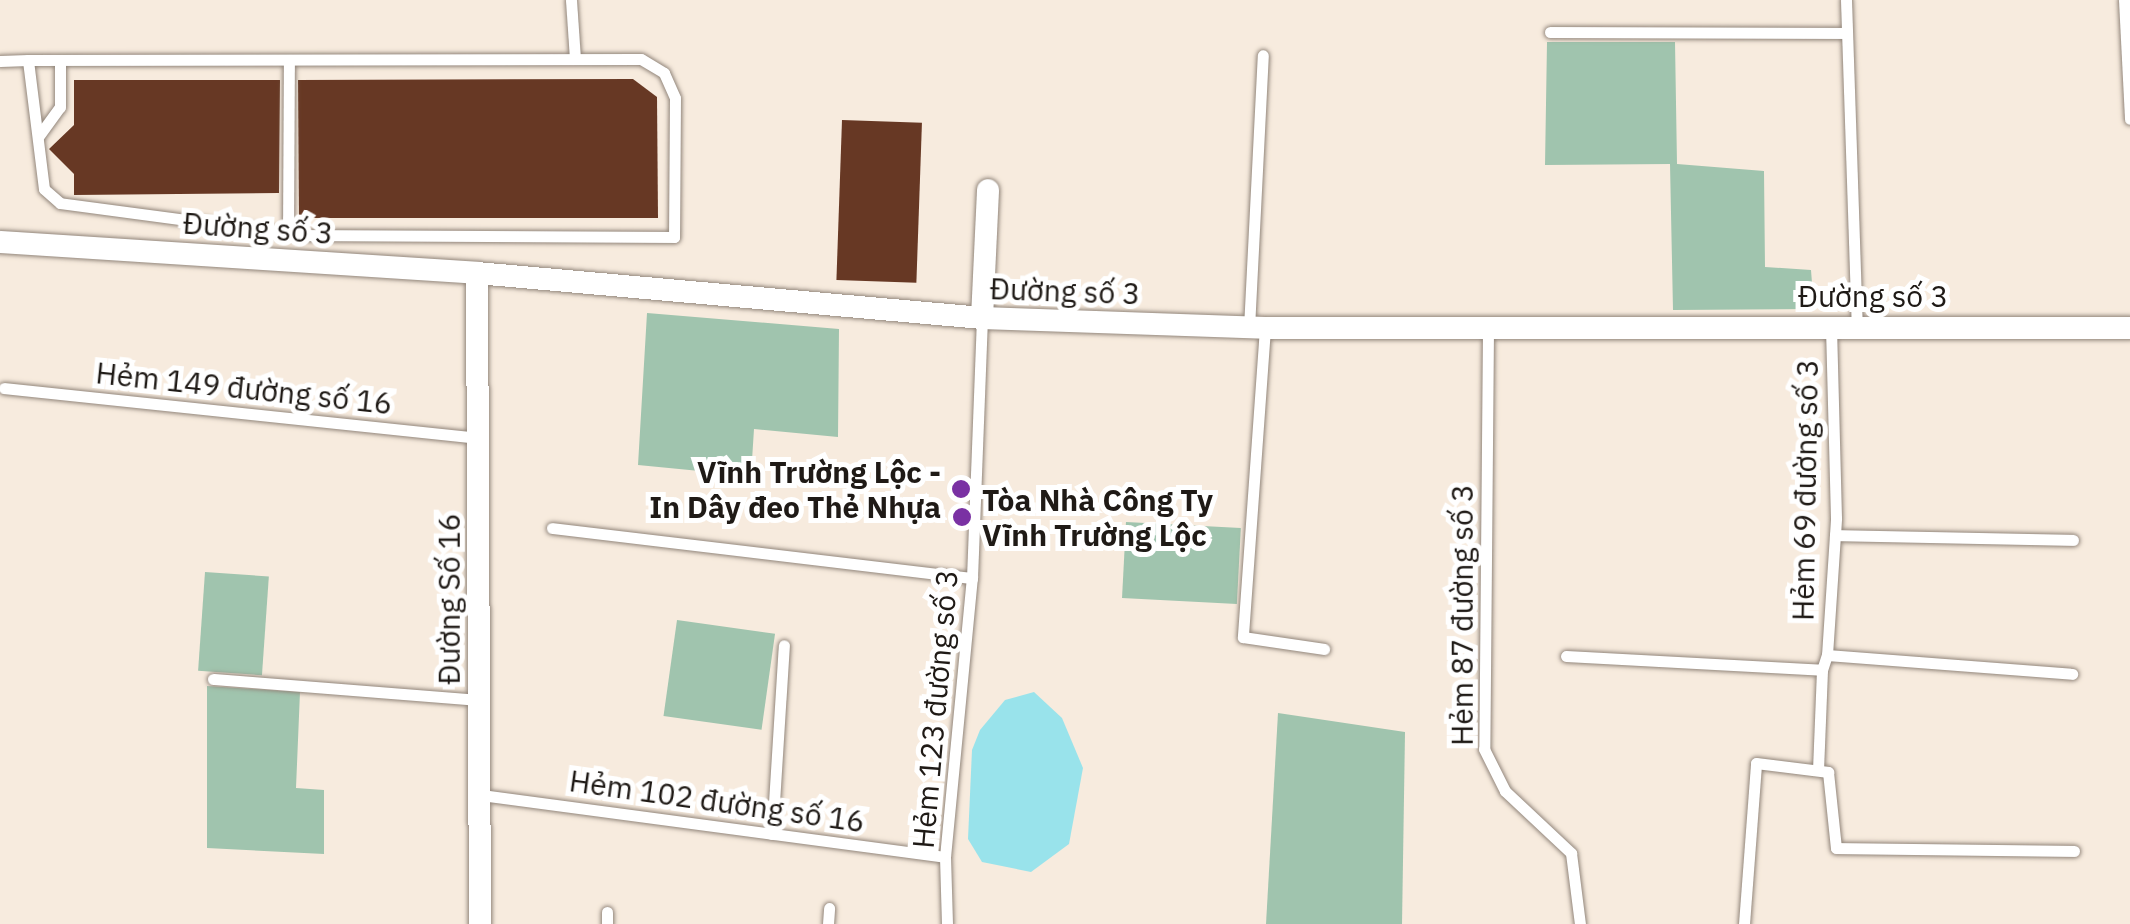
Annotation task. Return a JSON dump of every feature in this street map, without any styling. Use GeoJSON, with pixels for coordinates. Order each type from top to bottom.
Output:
{"type":"FeatureCollection","features":[{"type":"Feature","properties":{"kind":"street"},"geometry":{"type":"LineString","coordinates":[[982,318],[988,190]]}},
{"type":"Feature","properties":{"kind":"street","name":"Đường số 3"},"geometry":{"type":"LineString","coordinates":[[0,242],[477,273],[982,318],[1257,328],[2130,328]]}},
{"type":"Feature","properties":{"kind":"street","name":"Đường Số 16"},"geometry":{"type":"LineString","coordinates":[[477,273],[480,924]]}},
{"type":"Feature","properties":{"kind":"lane"},"geometry":{"type":"LineString","coordinates":[[570,0],[575,59]]}},
{"type":"Feature","properties":{"kind":"lane"},"geometry":{"type":"LineString","coordinates":[[1846,0],[1857,325]]}},
{"type":"Feature","properties":{"kind":"lane"},"geometry":{"type":"LineString","coordinates":[[2124,0],[2130,118]]}},
{"type":"Feature","properties":{"kind":"lane"},"geometry":{"type":"LineString","coordinates":[[1550,32],[1848,33]]}},
{"type":"Feature","properties":{"kind":"lane"},"geometry":{"type":"LineString","coordinates":[[1264,55],[1243,637],[1324,649]]}},
{"type":"Feature","properties":{"kind":"lane"},"geometry":{"type":"LineString","coordinates":[[0,61],[28,60],[641,59],[669,81],[674,237],[288,234],[54,202],[44,188],[28,60]]}},
{"type":"Feature","properties":{"kind":"lane"},"geometry":{"type":"LineString","coordinates":[[38,136],[61,104],[60,60]]}},
{"type":"Feature","properties":{"kind":"lane"},"geometry":{"type":"LineString","coordinates":[[288,234],[289,60]]}},
{"type":"Feature","properties":{"kind":"lane","name":"Hẻm 123 đường số 3"},"geometry":{"type":"LineString","coordinates":[[948,924],[946,857],[972,578],[982,318]]}},
{"type":"Feature","properties":{"kind":"lane","name":"Hẻm 69 đường số 3"},"geometry":{"type":"LineString","coordinates":[[1818,770],[1834,536],[1832,325]]}},
{"type":"Feature","properties":{"kind":"lane","name":"Hẻm 87 đường số 3"},"geometry":{"type":"LineString","coordinates":[[1488,330],[1484,749],[1505,790],[1571,852],[1580,924]]}},
{"type":"Feature","properties":{"kind":"lane","name":"Hẻm 149 đường số 16"},"geometry":{"type":"LineString","coordinates":[[4,388],[478,438]]}},
{"type":"Feature","properties":{"kind":"lane"},"geometry":{"type":"LineString","coordinates":[[552,528],[972,578]]}},
{"type":"Feature","properties":{"kind":"lane"},"geometry":{"type":"LineString","coordinates":[[1834,536],[2073,540]]}},
{"type":"Feature","properties":{"kind":"lane"},"geometry":{"type":"LineString","coordinates":[[772,834],[784,645]]}},
{"type":"Feature","properties":{"kind":"lane"},"geometry":{"type":"LineString","coordinates":[[1828,655],[2072,674]]}},
{"type":"Feature","properties":{"kind":"lane"},"geometry":{"type":"LineString","coordinates":[[1566,656],[1822,670]]}},
{"type":"Feature","properties":{"kind":"lane"},"geometry":{"type":"LineString","coordinates":[[213,679],[480,700]]}},
{"type":"Feature","properties":{"kind":"lane"},"geometry":{"type":"LineString","coordinates":[[1744,924],[1756,762],[1828,772],[1836,848],[2074,851]]}},
{"type":"Feature","properties":{"kind":"lane","name":"Hẻm 102 đường số 16"},"geometry":{"type":"LineString","coordinates":[[481,796],[946,857]]}},
{"type":"Feature","properties":{"kind":"lane"},"geometry":{"type":"LineString","coordinates":[[828,908],[828,924]]}},
{"type":"Feature","properties":{"kind":"green space"},"geometry":{"type":"Polygon","coordinates":[[[1547,42],[1675,42],[1677,164],[1764,171],[1765,267],[1811,270],[1814,309],[1673,310],[1670,164],[1545,165],[1547,42]]]}},
{"type":"Feature","properties":{"kind":"green space"},"geometry":{"type":"Polygon","coordinates":[[[647,313],[839,329],[838,437],[754,429],[751,476],[638,465],[647,313]]]}},
{"type":"Feature","properties":{"kind":"green space"},"geometry":{"type":"Polygon","coordinates":[[[1126,522],[1241,528],[1237,604],[1122,598],[1126,522]]]}},
{"type":"Feature","properties":{"kind":"green space"},"geometry":{"type":"Polygon","coordinates":[[[205,572],[269,576],[262,675],[198,671],[205,572]]]}},
{"type":"Feature","properties":{"kind":"green space"},"geometry":{"type":"Polygon","coordinates":[[[677,620],[775,634],[762,730],[664,716],[677,620]]]}},
{"type":"Feature","properties":{"kind":"green space"},"geometry":{"type":"Polygon","coordinates":[[[207,686],[300,692],[296,788],[324,790],[324,854],[207,848],[207,686]]]}},
{"type":"Feature","properties":{"kind":"green space"},"geometry":{"type":"Polygon","coordinates":[[[1278,713],[1405,732],[1402,924],[1266,924],[1278,713]]]}},
{"type":"Feature","properties":{"kind":"water"},"geometry":{"type":"Polygon","coordinates":[[[1034,692],[1062,718],[1083,768],[1069,844],[1031,872],[982,862],[968,839],[972,750],[980,730],[1005,700],[1034,692]]]}},
{"type":"Feature","properties":{"kind":"building"},"geometry":{"type":"Polygon","coordinates":[[[633,79],[657,97],[658,218],[299,218],[298,80],[633,79]]]}},
{"type":"Feature","properties":{"kind":"building"},"geometry":{"type":"Polygon","coordinates":[[[74,80],[280,80],[279,193],[74,195],[74,174],[49,149],[74,125],[74,80]]]}},
{"type":"Feature","properties":{"kind":"building"},"geometry":{"type":"Polygon","coordinates":[[[842,120],[922,123],[916,283],[836,280],[842,120]]]}},
{"type":"Feature","properties":{"kind":"place","name":"Vĩnh Trường Lộc - In Dây đeo Thẻ Nhựa"},"geometry":{"type":"Point","coordinates":[961,489]}},
{"type":"Feature","properties":{"kind":"place","name":"Tòa Nhà Công Ty Vĩnh Trường Lộc"},"geometry":{"type":"Point","coordinates":[962,517]}}]}
